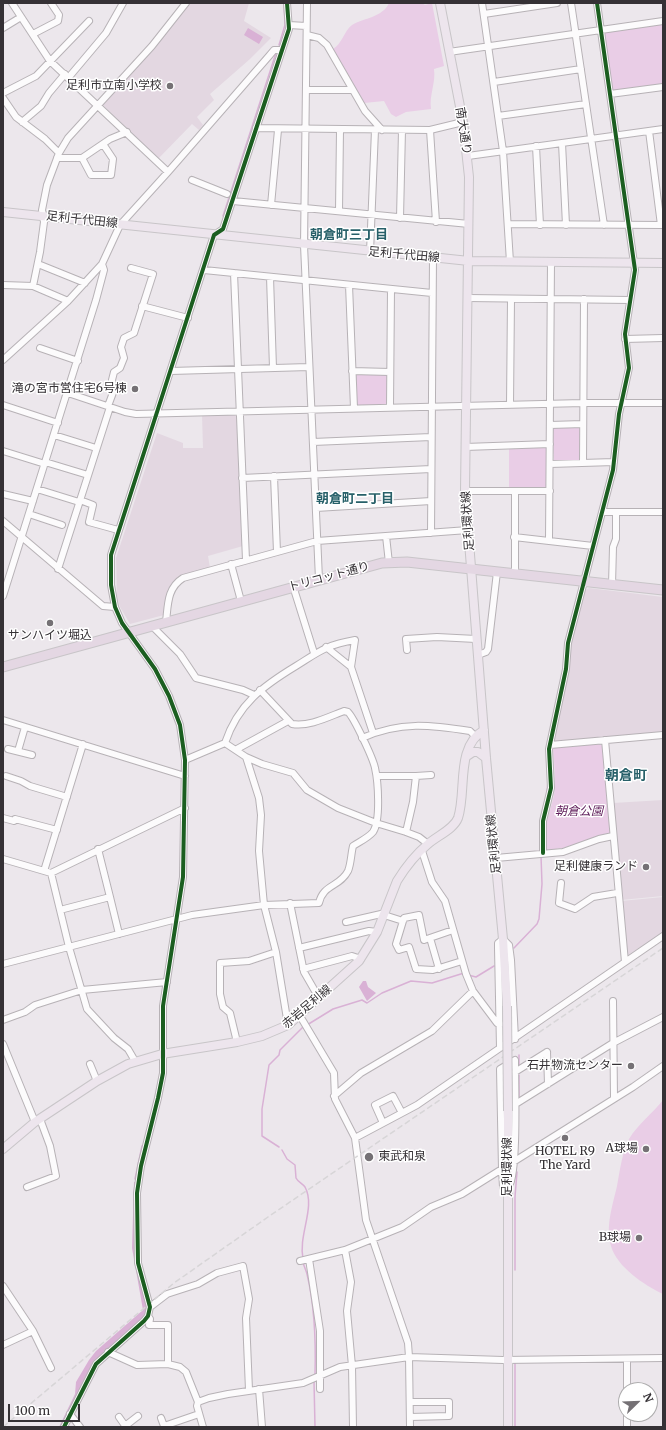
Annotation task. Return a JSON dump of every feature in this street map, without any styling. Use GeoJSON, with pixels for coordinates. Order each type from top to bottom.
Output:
{"type":"FeatureCollection","features":[{"type":"Feature","properties":{"kind":"highway","name":"トリコット通り"},"geometry":{"type":"LineString","coordinates":[[3,667],[293,586],[374,565],[389,563],[407,562],[663,590]]}},
{"type":"Feature","properties":{"kind":"main road","name":"南大通り"},"geometry":{"type":"LineString","coordinates":[[440,3],[463,122],[468,156],[470,192],[469,261]]}},
{"type":"Feature","properties":{"kind":"main road","name":"足利千代田線"},"geometry":{"type":"LineString","coordinates":[[3,212],[370,252],[469,261],[663,263]]}},
{"type":"Feature","properties":{"kind":"main road","name":"足利環状線"},"geometry":{"type":"LineString","coordinates":[[469,261],[465,491],[486,758],[503,939],[511,1108],[508,1164],[508,1427]]}},
{"type":"Feature","properties":{"kind":"main road"},"geometry":{"type":"LineString","coordinates":[[475,736],[484,730]]}},
{"type":"Feature","properties":{"kind":"main road","name":"赤岩足利線"},"geometry":{"type":"LineString","coordinates":[[3,1149],[37,1121],[119,1068],[135,1061],[162,1054],[237,1042],[278,1031],[300,1016],[350,971],[361,959],[377,932],[397,881],[428,844],[452,825],[457,819],[462,778],[471,741],[475,736]]}},
{"type":"Feature","properties":{"kind":"main road"},"geometry":{"type":"LineString","coordinates":[[467,756],[473,752],[478,752],[486,758]]}},
{"type":"Feature","properties":{"kind":"street"},"geometry":{"type":"LineString","coordinates":[[12,3],[50,61],[99,105],[168,172]]}},
{"type":"Feature","properties":{"kind":"street"},"geometry":{"type":"LineString","coordinates":[[33,34],[58,20],[59,15],[52,3]]}},
{"type":"Feature","properties":{"kind":"street"},"geometry":{"type":"LineString","coordinates":[[22,122],[41,106],[49,93],[67,76],[106,33],[122,3]]}},
{"type":"Feature","properties":{"kind":"street"},"geometry":{"type":"LineString","coordinates":[[168,1364],[168,1326],[149,1325],[150,1319],[148,1316],[150,1307],[138,1263],[136,1222],[138,1181],[162,1082],[163,1006],[183,877],[186,760],[180,725],[173,705],[155,669],[128,632],[115,607],[111,594],[110,566],[112,549],[204,270],[214,235],[223,229],[282,50],[289,25],[288,3]]}},
{"type":"Feature","properties":{"kind":"street"},"geometry":{"type":"LineString","coordinates":[[307,3],[304,245],[319,579]]}},
{"type":"Feature","properties":{"kind":"street"},"geometry":{"type":"LineString","coordinates":[[482,3],[503,151],[510,262]]}},
{"type":"Feature","properties":{"kind":"street"},"geometry":{"type":"LineString","coordinates":[[484,14],[557,3]]}},
{"type":"Feature","properties":{"kind":"street"},"geometry":{"type":"LineString","coordinates":[[571,3],[604,225]]}},
{"type":"Feature","properties":{"kind":"street"},"geometry":{"type":"LineString","coordinates":[[543,853],[543,821],[551,788],[550,745],[566,669],[568,643],[603,512],[614,462],[618,427],[629,368],[625,339],[635,263],[597,3]]}},
{"type":"Feature","properties":{"kind":"street"},"geometry":{"type":"LineString","coordinates":[[33,286],[38,264],[44,222],[42,210],[47,184],[58,156],[68,138],[152,46],[184,4]]}},
{"type":"Feature","properties":{"kind":"street"},"geometry":{"type":"LineString","coordinates":[[3,28],[21,17]]}},
{"type":"Feature","properties":{"kind":"street"},"geometry":{"type":"LineString","coordinates":[[3,93],[36,76],[89,21]]}},
{"type":"Feature","properties":{"kind":"street"},"geometry":{"type":"LineString","coordinates":[[449,52],[663,21]]}},
{"type":"Feature","properties":{"kind":"street"},"geometry":{"type":"LineString","coordinates":[[289,25],[306,26]]}},
{"type":"Feature","properties":{"kind":"street"},"geometry":{"type":"LineString","coordinates":[[307,35],[319,38],[327,45],[352,90],[378,130],[370,252]]}},
{"type":"Feature","properties":{"kind":"street"},"geometry":{"type":"LineString","coordinates":[[3,360],[68,301],[85,283],[102,264],[120,224],[168,172],[268,56],[274,50],[282,50]]}},
{"type":"Feature","properties":{"kind":"street"},"geometry":{"type":"LineString","coordinates":[[494,82],[581,69]]}},
{"type":"Feature","properties":{"kind":"street"},"geometry":{"type":"LineString","coordinates":[[610,94],[663,87]]}},
{"type":"Feature","properties":{"kind":"street"},"geometry":{"type":"LineString","coordinates":[[306,90],[352,90]]}},
{"type":"Feature","properties":{"kind":"street"},"geometry":{"type":"LineString","coordinates":[[3,98],[22,122],[45,139],[58,156],[82,158],[103,144],[127,132]]}},
{"type":"Feature","properties":{"kind":"street"},"geometry":{"type":"LineString","coordinates":[[498,116],[586,104]]}},
{"type":"Feature","properties":{"kind":"street"},"geometry":{"type":"LineString","coordinates":[[256,128],[278,130],[430,130],[463,122]]}},
{"type":"Feature","properties":{"kind":"street"},"geometry":{"type":"LineString","coordinates":[[468,156],[663,129]]}},
{"type":"Feature","properties":{"kind":"street"},"geometry":{"type":"LineString","coordinates":[[271,205],[278,130]]}},
{"type":"Feature","properties":{"kind":"street"},"geometry":{"type":"LineString","coordinates":[[339,211],[340,130]]}},
{"type":"Feature","properties":{"kind":"street"},"geometry":{"type":"LineString","coordinates":[[400,218],[402,130]]}},
{"type":"Feature","properties":{"kind":"street"},"geometry":{"type":"LineString","coordinates":[[430,130],[436,222]]}},
{"type":"Feature","properties":{"kind":"street"},"geometry":{"type":"LineString","coordinates":[[508,224],[662,225],[649,131]]}},
{"type":"Feature","properties":{"kind":"street"},"geometry":{"type":"LineString","coordinates":[[562,143],[566,225]]}},
{"type":"Feature","properties":{"kind":"street"},"geometry":{"type":"LineString","coordinates":[[82,158],[91,175],[111,175],[113,159],[103,144]]}},
{"type":"Feature","properties":{"kind":"street"},"geometry":{"type":"LineString","coordinates":[[536,146],[540,224]]}},
{"type":"Feature","properties":{"kind":"street"},"geometry":{"type":"LineString","coordinates":[[192,180],[227,194]]}},
{"type":"Feature","properties":{"kind":"street"},"geometry":{"type":"LineString","coordinates":[[233,201],[339,211],[372,216],[469,224]]}},
{"type":"Feature","properties":{"kind":"street"},"geometry":{"type":"LineString","coordinates":[[432,533],[431,437],[433,258]]}},
{"type":"Feature","properties":{"kind":"street"},"geometry":{"type":"LineString","coordinates":[[550,540],[551,261]]}},
{"type":"Feature","properties":{"kind":"street"},"geometry":{"type":"LineString","coordinates":[[38,264],[85,283]]}},
{"type":"Feature","properties":{"kind":"street"},"geometry":{"type":"LineString","coordinates":[[3,596],[78,361],[104,270],[102,264]]}},
{"type":"Feature","properties":{"kind":"street"},"geometry":{"type":"LineString","coordinates":[[58,569],[114,390],[112,380],[114,372],[120,368],[124,358],[121,347],[124,338],[134,333],[153,274],[131,268]]}},
{"type":"Feature","properties":{"kind":"street"},"geometry":{"type":"LineString","coordinates":[[204,270],[432,293]]}},
{"type":"Feature","properties":{"kind":"street"},"geometry":{"type":"LineString","coordinates":[[234,274],[246,560]]}},
{"type":"Feature","properties":{"kind":"street"},"geometry":{"type":"LineString","coordinates":[[270,277],[273,368]]}},
{"type":"Feature","properties":{"kind":"street"},"geometry":{"type":"LineString","coordinates":[[3,285],[33,286],[68,301]]}},
{"type":"Feature","properties":{"kind":"street"},"geometry":{"type":"LineString","coordinates":[[348,285],[354,408]]}},
{"type":"Feature","properties":{"kind":"street"},"geometry":{"type":"LineString","coordinates":[[390,407],[391,289]]}},
{"type":"Feature","properties":{"kind":"street"},"geometry":{"type":"LineString","coordinates":[[468,298],[630,300]]}},
{"type":"Feature","properties":{"kind":"street"},"geometry":{"type":"LineString","coordinates":[[510,404],[511,299]]}},
{"type":"Feature","properties":{"kind":"street"},"geometry":{"type":"LineString","coordinates":[[583,463],[584,299]]}},
{"type":"Feature","properties":{"kind":"street"},"geometry":{"type":"LineString","coordinates":[[142,306],[188,318]]}},
{"type":"Feature","properties":{"kind":"street"},"geometry":{"type":"LineString","coordinates":[[625,339],[663,338]]}},
{"type":"Feature","properties":{"kind":"street"},"geometry":{"type":"LineString","coordinates":[[40,348],[78,361]]}},
{"type":"Feature","properties":{"kind":"street"},"geometry":{"type":"LineString","coordinates":[[171,371],[310,367]]}},
{"type":"Feature","properties":{"kind":"street"},"geometry":{"type":"LineString","coordinates":[[352,372],[390,372]]}},
{"type":"Feature","properties":{"kind":"street"},"geometry":{"type":"LineString","coordinates":[[68,392],[130,413],[510,404],[622,402],[663,403]]}},
{"type":"Feature","properties":{"kind":"street"},"geometry":{"type":"LineString","coordinates":[[3,405],[58,423]]}},
{"type":"Feature","properties":{"kind":"street"},"geometry":{"type":"LineString","coordinates":[[550,425],[583,424]]}},
{"type":"Feature","properties":{"kind":"street"},"geometry":{"type":"LineString","coordinates":[[54,435],[96,448]]}},
{"type":"Feature","properties":{"kind":"street"},"geometry":{"type":"LineString","coordinates":[[313,442],[431,437]]}},
{"type":"Feature","properties":{"kind":"street"},"geometry":{"type":"LineString","coordinates":[[465,447],[550,444]]}},
{"type":"Feature","properties":{"kind":"street"},"geometry":{"type":"LineString","coordinates":[[3,451],[88,475]]}},
{"type":"Feature","properties":{"kind":"street"},"geometry":{"type":"LineString","coordinates":[[550,464],[614,462]]}},
{"type":"Feature","properties":{"kind":"street"},"geometry":{"type":"LineString","coordinates":[[242,478],[431,469]]}},
{"type":"Feature","properties":{"kind":"street"},"geometry":{"type":"LineString","coordinates":[[274,476],[277,552]]}},
{"type":"Feature","properties":{"kind":"street"},"geometry":{"type":"LineString","coordinates":[[37,489],[93,505],[89,522],[118,530]]}},
{"type":"Feature","properties":{"kind":"street"},"geometry":{"type":"LineString","coordinates":[[465,491],[550,491]]}},
{"type":"Feature","properties":{"kind":"street"},"geometry":{"type":"LineString","coordinates":[[515,491],[515,574]]}},
{"type":"Feature","properties":{"kind":"street"},"geometry":{"type":"LineString","coordinates":[[3,494],[33,501]]}},
{"type":"Feature","properties":{"kind":"street"},"geometry":{"type":"LineString","coordinates":[[316,508],[431,501]]}},
{"type":"Feature","properties":{"kind":"street"},"geometry":{"type":"LineString","coordinates":[[603,512],[663,512]]}},
{"type":"Feature","properties":{"kind":"street"},"geometry":{"type":"LineString","coordinates":[[612,585],[613,546],[616,539],[616,512]]}},
{"type":"Feature","properties":{"kind":"street"},"geometry":{"type":"LineString","coordinates":[[29,514],[62,525]]}},
{"type":"Feature","properties":{"kind":"street"},"geometry":{"type":"LineString","coordinates":[[3,522],[103,606],[115,607]]}},
{"type":"Feature","properties":{"kind":"street"},"geometry":{"type":"LineString","coordinates":[[166,622],[170,590],[177,581],[183,578],[317,541],[468,530]]}},
{"type":"Feature","properties":{"kind":"street"},"geometry":{"type":"LineString","coordinates":[[386,536],[389,563]]}},
{"type":"Feature","properties":{"kind":"street"},"geometry":{"type":"LineString","coordinates":[[514,537],[593,546]]}},
{"type":"Feature","properties":{"kind":"street"},"geometry":{"type":"LineString","coordinates":[[231,564],[241,601]]}},
{"type":"Feature","properties":{"kind":"street"},"geometry":{"type":"LineString","coordinates":[[478,655],[486,652],[488,649],[497,572]]}},
{"type":"Feature","properties":{"kind":"street"},"geometry":{"type":"LineString","coordinates":[[293,586],[314,653]]}},
{"type":"Feature","properties":{"kind":"street"},"geometry":{"type":"LineString","coordinates":[[152,626],[180,654],[196,678],[243,690],[254,695]]}},
{"type":"Feature","properties":{"kind":"street"},"geometry":{"type":"LineString","coordinates":[[407,650],[406,639],[437,637],[476,639]]}},
{"type":"Feature","properties":{"kind":"street"},"geometry":{"type":"LineString","coordinates":[[186,760],[225,743],[237,716],[254,695],[270,682],[314,653],[326,647],[355,640],[351,667],[373,733]]}},
{"type":"Feature","properties":{"kind":"street"},"geometry":{"type":"LineString","coordinates":[[326,647],[351,667]]}},
{"type":"Feature","properties":{"kind":"street"},"geometry":{"type":"LineString","coordinates":[[3,964],[192,915],[264,905],[319,903],[321,894],[342,879],[347,872],[353,846],[369,836],[376,823],[377,776],[375,765],[350,714],[344,711],[315,722],[298,725],[288,721],[260,690]]}},
{"type":"Feature","properties":{"kind":"street"},"geometry":{"type":"LineString","coordinates":[[3,720],[185,776]]}},
{"type":"Feature","properties":{"kind":"street"},"geometry":{"type":"LineString","coordinates":[[236,749],[288,721]]}},
{"type":"Feature","properties":{"kind":"street"},"geometry":{"type":"LineString","coordinates":[[362,738],[373,733],[397,727],[430,725],[470,731],[475,736]]}},
{"type":"Feature","properties":{"kind":"street"},"geometry":{"type":"LineString","coordinates":[[18,751],[25,726]]}},
{"type":"Feature","properties":{"kind":"street"},"geometry":{"type":"LineString","coordinates":[[550,745],[663,735]]}},
{"type":"Feature","properties":{"kind":"street"},"geometry":{"type":"LineString","coordinates":[[605,740],[612,836],[625,962]]}},
{"type":"Feature","properties":{"kind":"street"},"geometry":{"type":"LineString","coordinates":[[225,743],[246,757],[262,764],[293,773],[307,790],[324,801],[376,823],[419,837],[428,844]]}},
{"type":"Feature","properties":{"kind":"street"},"geometry":{"type":"LineString","coordinates":[[44,871],[84,744]]}},
{"type":"Feature","properties":{"kind":"street"},"geometry":{"type":"LineString","coordinates":[[8,749],[32,755]]}},
{"type":"Feature","properties":{"kind":"street"},"geometry":{"type":"LineString","coordinates":[[246,757],[259,798],[261,815],[259,851],[264,905],[276,952],[288,1025]]}},
{"type":"Feature","properties":{"kind":"street"},"geometry":{"type":"LineString","coordinates":[[377,776],[431,775]]}},
{"type":"Feature","properties":{"kind":"street"},"geometry":{"type":"LineString","coordinates":[[5,776],[21,781],[30,786],[67,797]]}},
{"type":"Feature","properties":{"kind":"street"},"geometry":{"type":"LineString","coordinates":[[406,832],[413,802],[416,776]]}},
{"type":"Feature","properties":{"kind":"street"},"geometry":{"type":"LineString","coordinates":[[3,859],[51,873],[185,808]]}},
{"type":"Feature","properties":{"kind":"street"},"geometry":{"type":"LineString","coordinates":[[3,818],[14,821],[15,819],[56,830]]}},
{"type":"Feature","properties":{"kind":"street"},"geometry":{"type":"LineString","coordinates":[[496,858],[572,850],[599,839],[612,836]]}},
{"type":"Feature","properties":{"kind":"street"},"geometry":{"type":"LineString","coordinates":[[98,849],[119,934]]}},
{"type":"Feature","properties":{"kind":"street"},"geometry":{"type":"LineString","coordinates":[[422,851],[432,882],[445,901],[462,961],[473,991],[497,1023],[501,1024]]}},
{"type":"Feature","properties":{"kind":"street"},"geometry":{"type":"LineString","coordinates":[[51,873],[69,947],[87,1008],[114,1038],[128,1049],[135,1061]]}},
{"type":"Feature","properties":{"kind":"street"},"geometry":{"type":"LineString","coordinates":[[561,883],[559,903],[574,909],[594,897],[618,893]]}},
{"type":"Feature","properties":{"kind":"street"},"geometry":{"type":"LineString","coordinates":[[60,910],[110,897]]}},
{"type":"Feature","properties":{"kind":"street"},"geometry":{"type":"LineString","coordinates":[[290,903],[303,969],[306,978],[319,998]]}},
{"type":"Feature","properties":{"kind":"street"},"geometry":{"type":"LineString","coordinates":[[346,922],[376,914],[381,914],[403,921]]}},
{"type":"Feature","properties":{"kind":"street"},"geometry":{"type":"LineString","coordinates":[[453,930],[424,940],[419,915],[404,918],[396,944],[399,950],[408,948],[416,969],[439,969],[462,961]]}},
{"type":"Feature","properties":{"kind":"street"},"geometry":{"type":"LineString","coordinates":[[299,948],[369,930],[377,932]]}},
{"type":"Feature","properties":{"kind":"street"},"geometry":{"type":"LineString","coordinates":[[355,1138],[384,1124],[402,1113],[515,1039],[663,936]]}},
{"type":"Feature","properties":{"kind":"street"},"geometry":{"type":"LineString","coordinates":[[430,938],[439,969]]}},
{"type":"Feature","properties":{"kind":"street"},"geometry":{"type":"LineString","coordinates":[[500,1048],[501,1024],[498,943],[503,939],[509,945],[511,960],[515,1039]]}},
{"type":"Feature","properties":{"kind":"street"},"geometry":{"type":"LineString","coordinates":[[237,1042],[230,1013],[223,1007],[220,994],[220,963],[249,961],[276,952]]}},
{"type":"Feature","properties":{"kind":"street"},"geometry":{"type":"LineString","coordinates":[[303,969],[352,956],[361,959]]}},
{"type":"Feature","properties":{"kind":"street"},"geometry":{"type":"LineString","coordinates":[[3,1020],[25,1012],[35,1005],[82,990],[167,982]]}},
{"type":"Feature","properties":{"kind":"street"},"geometry":{"type":"LineString","coordinates":[[334,1096],[361,1074],[399,1052],[413,1041],[432,1031],[473,991]]}},
{"type":"Feature","properties":{"kind":"street"},"geometry":{"type":"LineString","coordinates":[[613,1001],[614,1098]]}},
{"type":"Feature","properties":{"kind":"street"},"geometry":{"type":"LineString","coordinates":[[300,1016],[332,1068],[335,1079],[334,1096],[355,1138],[364,1212],[408,1343],[410,1427]]}},
{"type":"Feature","properties":{"kind":"street"},"geometry":{"type":"LineString","coordinates":[[511,1108],[613,1043],[663,1017]]}},
{"type":"Feature","properties":{"kind":"street"},"geometry":{"type":"LineString","coordinates":[[3,1044],[37,1121],[50,1146],[56,1176],[28,1187]]}},
{"type":"Feature","properties":{"kind":"street"},"geometry":{"type":"LineString","coordinates":[[515,1072],[547,1052],[548,1084]]}},
{"type":"Feature","properties":{"kind":"street"},"geometry":{"type":"LineString","coordinates":[[508,1198],[503,1187],[508,1164],[500,1069],[515,1060],[511,1108]]}},
{"type":"Feature","properties":{"kind":"street"},"geometry":{"type":"LineString","coordinates":[[90,1064],[97,1081]]}},
{"type":"Feature","properties":{"kind":"street"},"geometry":{"type":"LineString","coordinates":[[320,1389],[318,1317],[305,1260],[345,1250],[402,1227],[431,1207],[462,1194],[663,1066]]}},
{"type":"Feature","properties":{"kind":"street"},"geometry":{"type":"LineString","coordinates":[[384,1124],[375,1105],[393,1096],[402,1113]]}},
{"type":"Feature","properties":{"kind":"street"},"geometry":{"type":"LineString","coordinates":[[345,1250],[351,1282],[347,1311],[352,1366],[353,1427]]}},
{"type":"Feature","properties":{"kind":"street"},"geometry":{"type":"LineString","coordinates":[[150,1307],[167,1294],[198,1284],[217,1273],[243,1266],[249,1299],[246,1318],[249,1390]]}},
{"type":"Feature","properties":{"kind":"street"},"geometry":{"type":"LineString","coordinates":[[3,1286],[32,1331],[52,1368]]}},
{"type":"Feature","properties":{"kind":"street"},"geometry":{"type":"LineString","coordinates":[[64,1427],[92,1369],[108,1352],[148,1316]]}},
{"type":"Feature","properties":{"kind":"street"},"geometry":{"type":"LineString","coordinates":[[3,1345],[32,1331]]}},
{"type":"Feature","properties":{"kind":"street"},"geometry":{"type":"LineString","coordinates":[[108,1352],[137,1365],[168,1364],[180,1367],[186,1372],[198,1402],[203,1427]]}},
{"type":"Feature","properties":{"kind":"street"},"geometry":{"type":"LineString","coordinates":[[198,1402],[209,1398],[249,1390],[299,1384],[334,1368],[409,1357],[508,1359],[663,1358]]}},
{"type":"Feature","properties":{"kind":"street"},"geometry":{"type":"LineString","coordinates":[[627,1359],[627,1382]]}},
{"type":"Feature","properties":{"kind":"street"},"geometry":{"type":"LineString","coordinates":[[259,1389],[262,1427]]}},
{"type":"Feature","properties":{"kind":"street"},"geometry":{"type":"LineString","coordinates":[[410,1402],[449,1402],[449,1416],[410,1417]]}},
{"type":"Feature","properties":{"kind":"street"},"geometry":{"type":"LineString","coordinates":[[70,1414],[80,1427]]}},
{"type":"Feature","properties":{"kind":"street"},"geometry":{"type":"LineString","coordinates":[[161,1418],[164,1426],[200,1414]]}},
{"type":"Feature","properties":{"kind":"street"},"geometry":{"type":"LineString","coordinates":[[119,1417],[125,1426],[138,1416]]}},
{"type":"Feature","properties":{"kind":"shaded area","name":"足利市立南小学校"},"geometry":{"type":"Polygon","coordinates":[[[189,3],[249,3],[244,21],[271,38],[250,59],[210,94],[214,100],[197,117],[203,125],[199,130],[192,124],[158,159],[103,105],[155,46],[189,3]]]}},
{"type":"Feature","properties":{"kind":"shaded area"},"geometry":{"type":"Polygon","coordinates":[[[248,28],[263,37],[259,44],[244,35],[248,28]]]}},
{"type":"Feature","properties":{"kind":"shaded area"},"geometry":{"type":"Polygon","coordinates":[[[202,415],[235,415],[237,417],[243,546],[208,556],[210,568],[183,575],[172,583],[167,594],[164,615],[130,624],[120,607],[117,596],[116,558],[157,433],[183,443],[183,448],[203,448],[202,415]]]}},
{"type":"Feature","properties":{"kind":"shaded area"},"geometry":{"type":"Polygon","coordinates":[[[589,588],[663,597],[663,732],[555,741],[553,739],[569,668],[571,642],[585,590],[589,588]]]}},
{"type":"Feature","properties":{"kind":"shaded area"},"geometry":{"type":"Polygon","coordinates":[[[663,800],[663,896],[621,900],[613,803],[663,800]]]}},
{"type":"Feature","properties":{"kind":"shaded area"},"geometry":{"type":"Polygon","coordinates":[[[663,897],[663,933],[628,955],[621,901],[663,897]]]}},
{"type":"Feature","properties":{"kind":"shaded area"},"geometry":{"type":"Polygon","coordinates":[[[363,981],[366,981],[368,987],[376,993],[367,1001],[359,987],[363,981]]]}},
{"type":"Feature","properties":{"kind":"shaded area"},"geometry":{"type":"Polygon","coordinates":[[[134,1182],[137,1182],[136,1247],[148,1304],[147,1315],[95,1364],[63,1427],[59,1427],[75,1394],[76,1382],[89,1360],[96,1351],[143,1310],[132,1248],[134,1182]]]}},
{"type":"Feature","properties":{"kind":"green space"},"geometry":{"type":"Polygon","coordinates":[[[389,3],[422,3],[425,5],[432,3],[444,66],[434,69],[431,109],[406,112],[396,117],[391,114],[384,101],[364,103],[355,90],[333,49],[339,44],[352,25],[373,17],[386,8],[389,3]]]}},
{"type":"Feature","properties":{"kind":"green space"},"geometry":{"type":"Polygon","coordinates":[[[663,23],[663,85],[615,92],[612,89],[604,35],[606,32],[663,23]]]}},
{"type":"Feature","properties":{"kind":"green space"},"geometry":{"type":"Polygon","coordinates":[[[355,373],[388,374],[388,403],[386,405],[358,405],[356,402],[355,373]]]}},
{"type":"Feature","properties":{"kind":"green space"},"geometry":{"type":"Polygon","coordinates":[[[580,426],[581,458],[579,461],[554,462],[552,427],[580,426]]]}},
{"type":"Feature","properties":{"kind":"green space"},"geometry":{"type":"Polygon","coordinates":[[[547,446],[547,488],[509,488],[509,448],[547,446]]]}},
{"type":"Feature","properties":{"kind":"green space","name":"朝倉公園"},"geometry":{"type":"Polygon","coordinates":[[[600,744],[602,746],[610,833],[563,848],[547,850],[545,844],[545,830],[555,789],[553,748],[600,744]]]}},
{"type":"Feature","properties":{"kind":"green space"},"geometry":{"type":"Polygon","coordinates":[[[663,1100],[663,1294],[648,1286],[632,1274],[619,1261],[614,1254],[609,1239],[609,1223],[622,1162],[629,1139],[663,1100]]]}},
{"type":"Feature","properties":{"kind":"waterway"},"geometry":{"type":"LineString","coordinates":[[279,45],[285,25],[284,3]]}},
{"type":"Feature","properties":{"kind":"waterway"},"geometry":{"type":"LineString","coordinates":[[223,216],[276,53]]}},
{"type":"Feature","properties":{"kind":"waterway"},"geometry":{"type":"LineString","coordinates":[[547,793],[548,780]]}},
{"type":"Feature","properties":{"kind":"waterway"},"geometry":{"type":"LineString","coordinates":[[514,948],[537,924],[539,919],[542,884],[541,856]]}},
{"type":"Feature","properties":{"kind":"waterway"},"geometry":{"type":"LineString","coordinates":[[468,975],[476,977],[494,966]]}},
{"type":"Feature","properties":{"kind":"waterway"},"geometry":{"type":"LineString","coordinates":[[307,1025],[333,1009],[362,1000],[367,1003],[382,993],[411,981],[432,983],[464,973]]}},
{"type":"Feature","properties":{"kind":"waterway"},"geometry":{"type":"LineString","coordinates":[[279,1147],[262,1136],[262,1109],[269,1065],[279,1055],[280,1050],[303,1027]]}},
{"type":"Feature","properties":{"kind":"waterway"},"geometry":{"type":"LineString","coordinates":[[519,1055],[519,1067]]}},
{"type":"Feature","properties":{"kind":"waterway"},"geometry":{"type":"LineString","coordinates":[[519,1075],[519,1098]]}},
{"type":"Feature","properties":{"kind":"waterway"},"geometry":{"type":"LineString","coordinates":[[135,1179],[142,1146]]}},
{"type":"Feature","properties":{"kind":"waterway"},"geometry":{"type":"LineString","coordinates":[[282,1150],[287,1159],[295,1165],[296,1178],[305,1187],[308,1195],[309,1203],[302,1250],[303,1259]]}},
{"type":"Feature","properties":{"kind":"waterway"},"geometry":{"type":"LineString","coordinates":[[515,1270],[515,1197],[517,1172]]}},
{"type":"Feature","properties":{"kind":"waterway"},"geometry":{"type":"LineString","coordinates":[[303,1262],[310,1286],[313,1311],[315,1375]]}},
{"type":"Feature","properties":{"kind":"waterway"},"geometry":{"type":"LineString","coordinates":[[515,1362],[515,1427]]}},
{"type":"Feature","properties":{"kind":"waterway"},"geometry":{"type":"LineString","coordinates":[[314,1381],[315,1427]]}},
{"type":"Feature","properties":{"kind":"railway"},"geometry":{"type":"LineString","coordinates":[[3,1427],[174,1283],[268,1217],[663,948]]}},
{"type":"Feature","properties":{"kind":"cycle path"},"geometry":{"type":"LineString","coordinates":[[64,1427],[96,1364],[144,1321],[148,1316],[150,1307],[138,1263],[137,1193],[141,1166],[163,1073],[163,1006],[183,877],[185,760],[180,725],[169,696],[155,669],[122,623],[115,607],[111,585],[111,555],[214,235],[223,229],[289,29],[287,3]]}},
{"type":"Feature","properties":{"kind":"cycle path"},"geometry":{"type":"LineString","coordinates":[[543,853],[543,821],[551,788],[549,749],[566,669],[568,643],[613,470],[619,414],[629,368],[625,334],[635,270],[597,3]]}},
{"type":"Feature","properties":{"kind":"place","name":"足利市立南小学校"},"geometry":{"type":"Point","coordinates":[170,86]}},
{"type":"Feature","properties":{"kind":"place","name":"滝の宮市営住宅6号棟"},"geometry":{"type":"Point","coordinates":[135,389]}},
{"type":"Feature","properties":{"kind":"place","name":"サンハイツ堀込"},"geometry":{"type":"Point","coordinates":[50,623]}},
{"type":"Feature","properties":{"kind":"place","name":"足利健康ランド"},"geometry":{"type":"Point","coordinates":[646,867]}},
{"type":"Feature","properties":{"kind":"place","name":"石井物流センター"},"geometry":{"type":"Point","coordinates":[631,1066]}},
{"type":"Feature","properties":{"kind":"place","name":"HOTEL R9 The Yard"},"geometry":{"type":"Point","coordinates":[565,1138]}},
{"type":"Feature","properties":{"kind":"place","name":"A球場"},"geometry":{"type":"Point","coordinates":[646,1149]}},
{"type":"Feature","properties":{"kind":"place","name":"東武和泉"},"geometry":{"type":"Point","coordinates":[369,1157]}},
{"type":"Feature","properties":{"kind":"place","name":"B球場"},"geometry":{"type":"Point","coordinates":[639,1238]}},
{"type":"Feature","properties":{"kind":"district","name":"朝倉町三丁目"},"geometry":{"type":"Point","coordinates":[349,235]}},
{"type":"Feature","properties":{"kind":"district","name":"朝倉町二丁目"},"geometry":{"type":"Point","coordinates":[355,499]}},
{"type":"Feature","properties":{"kind":"district","name":"朝倉町"},"geometry":{"type":"Point","coordinates":[626,776]}}]}
